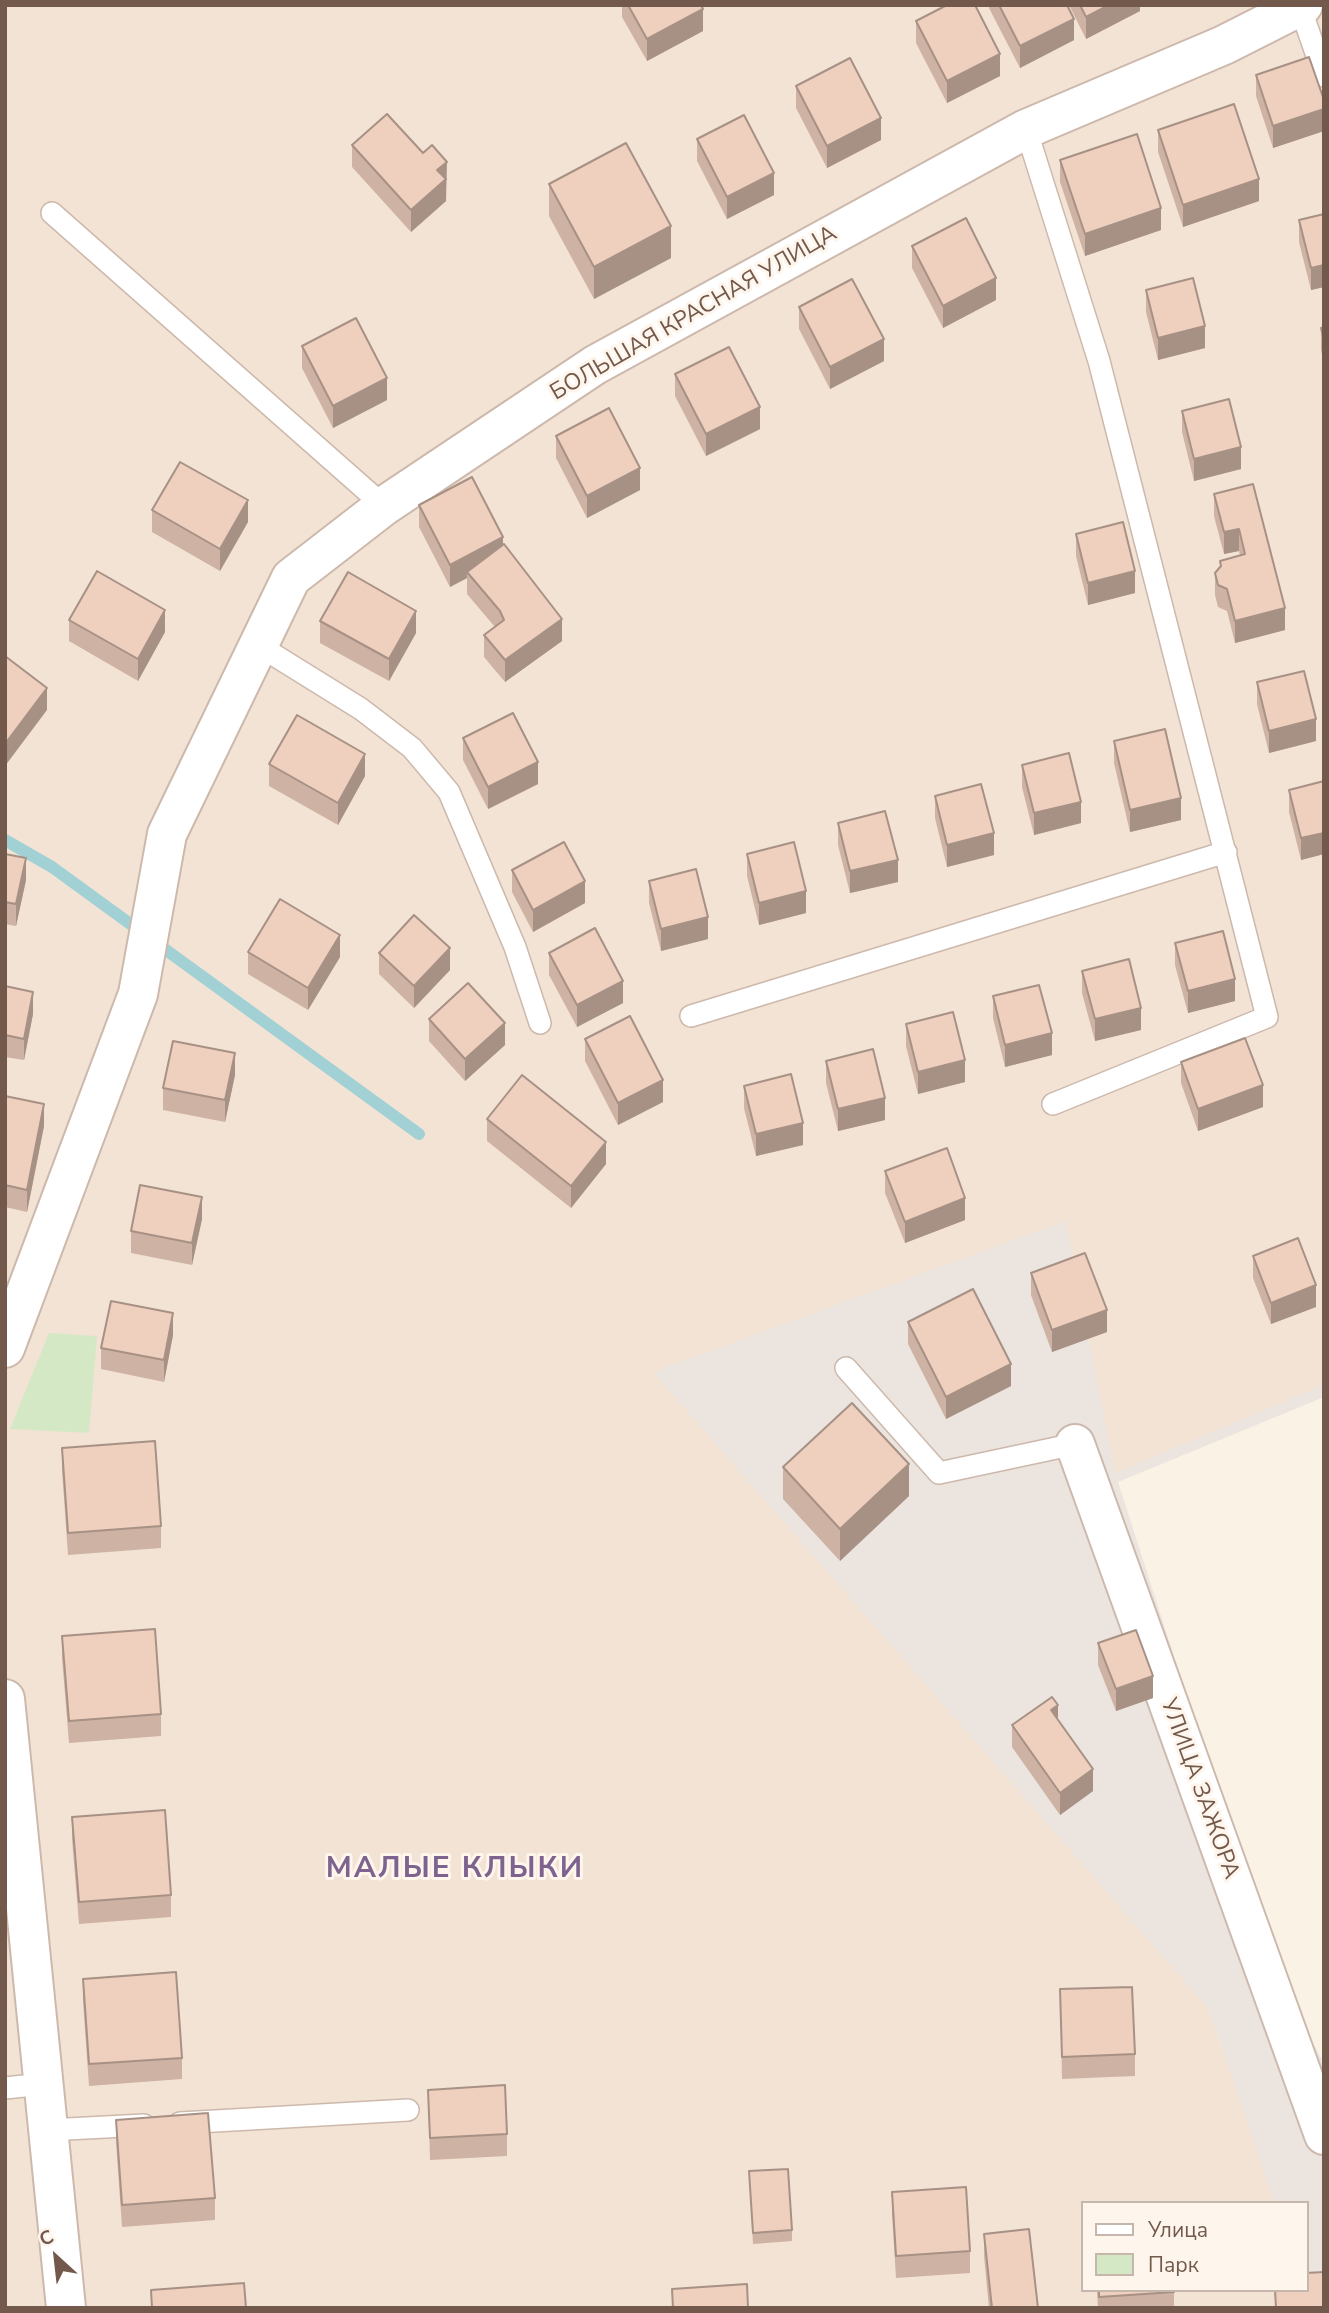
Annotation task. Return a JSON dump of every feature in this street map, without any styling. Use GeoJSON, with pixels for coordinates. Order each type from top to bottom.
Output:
{"type":"FeatureCollection","features":[{"type":"Feature","properties":{"kind":"street","name":"БОЛЬШАЯ КРАСНАЯ УЛИЦА"},"geometry":{"type":"LineString","coordinates":[[5,1348],[138,994],[167,834],[291,578],[384,506],[595,365],[1026,129],[1224,45],[1301,6]]}},
{"type":"Feature","properties":{"kind":"street","name":"УЛИЦА ЗАЖОРА"},"geometry":{"type":"LineString","coordinates":[[1075,1444],[1324,2135]]}},
{"type":"Feature","properties":{"kind":"street"},"geometry":{"type":"LineString","coordinates":[[5,1699],[9,1784],[66,2308]]}},
{"type":"Feature","properties":{"kind":"lane"},"geometry":{"type":"LineString","coordinates":[[1301,6],[1324,76]]}},
{"type":"Feature","properties":{"kind":"lane"},"geometry":{"type":"LineString","coordinates":[[1026,129],[1099,361],[1267,1017],[1054,1104]]}},
{"type":"Feature","properties":{"kind":"lane"},"geometry":{"type":"LineString","coordinates":[[52,214],[384,506]]}},
{"type":"Feature","properties":{"kind":"lane"},"geometry":{"type":"LineString","coordinates":[[258,645],[361,709],[412,748],[449,792],[515,947],[540,1023]]}},
{"type":"Feature","properties":{"kind":"lane"},"geometry":{"type":"LineString","coordinates":[[691,1016],[1226,852]]}},
{"type":"Feature","properties":{"kind":"lane"},"geometry":{"type":"LineString","coordinates":[[846,1368],[939,1473],[1075,1444]]}},
{"type":"Feature","properties":{"kind":"lane"},"geometry":{"type":"LineString","coordinates":[[5,2088],[43,2084]]}},
{"type":"Feature","properties":{"kind":"lane"},"geometry":{"type":"LineString","coordinates":[[48,2130],[408,2110]]}},
{"type":"Feature","properties":{"kind":"shaded area"},"geometry":{"type":"Polygon","coordinates":[[[5,5],[1324,5],[1324,1385],[1115,1474],[1066,1222],[654,1372],[1208,2008],[1274,2201],[1080,2201],[1080,2292],[1307,2292],[1312,2308],[5,2308],[5,5]]]}},
{"type":"Feature","properties":{"kind":"shaded area"},"geometry":{"type":"Polygon","coordinates":[[[1066,1221],[1115,1473],[1324,1385],[1324,1397],[1118,1482],[1280,1986],[1324,2063],[1324,2308],[1308,2292],[1308,2201],[1274,2201],[1208,2008],[653,1372],[1066,1221]]]}},
{"type":"Feature","properties":{"kind":"green space"},"geometry":{"type":"Polygon","coordinates":[[[49,1333],[97,1336],[89,1433],[10,1429],[49,1333]]]}},
{"type":"Feature","properties":{"kind":"building"},"geometry":{"type":"Polygon","coordinates":[[[628,5],[701,5],[703,9],[647,39],[628,5]]]}},
{"type":"Feature","properties":{"kind":"building"},"geometry":{"type":"Polygon","coordinates":[[[947,5],[975,5],[1000,54],[947,81],[916,21],[947,5]]]}},
{"type":"Feature","properties":{"kind":"building"},"geometry":{"type":"Polygon","coordinates":[[[999,5],[1067,5],[1074,19],[1020,46],[999,5]]]}},
{"type":"Feature","properties":{"kind":"building"},"geometry":{"type":"Polygon","coordinates":[[[1080,5],[1109,5],[1086,17],[1080,5]]]}},
{"type":"Feature","properties":{"kind":"building"},"geometry":{"type":"Polygon","coordinates":[[[1309,57],[1324,100],[1324,109],[1273,126],[1256,75],[1309,57]]]}},
{"type":"Feature","properties":{"kind":"building"},"geometry":{"type":"Polygon","coordinates":[[[850,58],[881,118],[827,146],[796,86],[850,58]]]}},
{"type":"Feature","properties":{"kind":"building"},"geometry":{"type":"Polygon","coordinates":[[[1234,104],[1259,179],[1183,205],[1158,130],[1234,104]]]}},
{"type":"Feature","properties":{"kind":"building"},"geometry":{"type":"Polygon","coordinates":[[[387,114],[423,153],[432,145],[447,162],[437,170],[446,179],[411,210],[352,145],[387,114]]]}},
{"type":"Feature","properties":{"kind":"building"},"geometry":{"type":"Polygon","coordinates":[[[744,115],[774,173],[727,197],[697,139],[744,115]]]}},
{"type":"Feature","properties":{"kind":"building"},"geometry":{"type":"Polygon","coordinates":[[[1137,134],[1161,208],[1085,234],[1060,160],[1137,134]]]}},
{"type":"Feature","properties":{"kind":"building"},"geometry":{"type":"Polygon","coordinates":[[[626,143],[671,226],[594,267],[549,184],[626,143]]]}},
{"type":"Feature","properties":{"kind":"building"},"geometry":{"type":"Polygon","coordinates":[[[1324,214],[1324,265],[1311,268],[1299,220],[1324,214]]]}},
{"type":"Feature","properties":{"kind":"building"},"geometry":{"type":"Polygon","coordinates":[[[966,218],[996,278],[943,306],[912,246],[966,218]]]}},
{"type":"Feature","properties":{"kind":"building"},"geometry":{"type":"Polygon","coordinates":[[[1193,278],[1205,326],[1158,338],[1146,290],[1193,278]]]}},
{"type":"Feature","properties":{"kind":"building"},"geometry":{"type":"Polygon","coordinates":[[[852,279],[884,339],[830,367],[799,307],[852,279]]]}},
{"type":"Feature","properties":{"kind":"building"},"geometry":{"type":"Polygon","coordinates":[[[356,318],[387,378],[333,406],[302,346],[356,318]]]}},
{"type":"Feature","properties":{"kind":"building"},"geometry":{"type":"Polygon","coordinates":[[[729,347],[760,407],[706,434],[675,374],[729,347]]]}},
{"type":"Feature","properties":{"kind":"building"},"geometry":{"type":"Polygon","coordinates":[[[1229,399],[1241,447],[1194,459],[1182,411],[1229,399]]]}},
{"type":"Feature","properties":{"kind":"building"},"geometry":{"type":"Polygon","coordinates":[[[609,408],[640,468],[587,496],[556,436],[609,408]]]}},
{"type":"Feature","properties":{"kind":"building"},"geometry":{"type":"Polygon","coordinates":[[[180,462],[248,500],[220,549],[152,510],[180,462]]]}},
{"type":"Feature","properties":{"kind":"building"},"geometry":{"type":"Polygon","coordinates":[[[472,477],[503,537],[450,565],[419,505],[472,477]]]}},
{"type":"Feature","properties":{"kind":"building"},"geometry":{"type":"Polygon","coordinates":[[[1253,484],[1285,608],[1235,621],[1227,589],[1218,585],[1215,573],[1221,566],[1220,561],[1245,554],[1239,529],[1224,532],[1214,494],[1253,484]]]}},
{"type":"Feature","properties":{"kind":"building"},"geometry":{"type":"Polygon","coordinates":[[[1123,522],[1135,571],[1088,583],[1076,534],[1123,522]]]}},
{"type":"Feature","properties":{"kind":"building"},"geometry":{"type":"Polygon","coordinates":[[[504,544],[562,619],[505,660],[484,635],[504,620],[500,611],[467,572],[504,544]]]}},
{"type":"Feature","properties":{"kind":"building"},"geometry":{"type":"Polygon","coordinates":[[[97,571],[165,610],[138,659],[69,620],[97,571]]]}},
{"type":"Feature","properties":{"kind":"building"},"geometry":{"type":"Polygon","coordinates":[[[348,572],[416,611],[389,659],[320,621],[348,572]]]}},
{"type":"Feature","properties":{"kind":"building"},"geometry":{"type":"Polygon","coordinates":[[[5,656],[47,688],[5,744],[5,656]]]}},
{"type":"Feature","properties":{"kind":"building"},"geometry":{"type":"Polygon","coordinates":[[[1304,671],[1316,719],[1269,731],[1257,682],[1304,671]]]}},
{"type":"Feature","properties":{"kind":"building"},"geometry":{"type":"Polygon","coordinates":[[[513,713],[538,762],[488,787],[463,738],[513,713]]]}},
{"type":"Feature","properties":{"kind":"building"},"geometry":{"type":"Polygon","coordinates":[[[297,715],[365,754],[338,803],[269,764],[297,715]]]}},
{"type":"Feature","properties":{"kind":"building"},"geometry":{"type":"Polygon","coordinates":[[[1165,729],[1181,798],[1130,810],[1114,741],[1165,729]]]}},
{"type":"Feature","properties":{"kind":"building"},"geometry":{"type":"Polygon","coordinates":[[[1069,753],[1081,802],[1034,813],[1022,765],[1069,753]]]}},
{"type":"Feature","properties":{"kind":"building"},"geometry":{"type":"Polygon","coordinates":[[[1324,781],[1324,833],[1301,838],[1289,790],[1324,781]]]}},
{"type":"Feature","properties":{"kind":"building"},"geometry":{"type":"Polygon","coordinates":[[[981,784],[994,833],[947,845],[935,796],[981,784]]]}},
{"type":"Feature","properties":{"kind":"building"},"geometry":{"type":"Polygon","coordinates":[[[885,811],[898,860],[850,871],[838,823],[885,811]]]}},
{"type":"Feature","properties":{"kind":"building"},"geometry":{"type":"Polygon","coordinates":[[[564,842],[585,881],[533,910],[512,870],[564,842]]]}},
{"type":"Feature","properties":{"kind":"building"},"geometry":{"type":"Polygon","coordinates":[[[794,842],[806,891],[759,903],[747,854],[794,842]]]}},
{"type":"Feature","properties":{"kind":"building"},"geometry":{"type":"Polygon","coordinates":[[[5,854],[26,858],[16,904],[5,902],[5,854]]]}},
{"type":"Feature","properties":{"kind":"building"},"geometry":{"type":"Polygon","coordinates":[[[696,869],[708,917],[661,929],[649,881],[696,869]]]}},
{"type":"Feature","properties":{"kind":"building"},"geometry":{"type":"Polygon","coordinates":[[[280,899],[340,935],[308,988],[248,952],[280,899]]]}},
{"type":"Feature","properties":{"kind":"building"},"geometry":{"type":"Polygon","coordinates":[[[414,915],[450,948],[414,986],[379,953],[414,915]]]}},
{"type":"Feature","properties":{"kind":"building"},"geometry":{"type":"Polygon","coordinates":[[[595,928],[623,981],[577,1005],[549,953],[595,928]]]}},
{"type":"Feature","properties":{"kind":"building"},"geometry":{"type":"Polygon","coordinates":[[[1223,931],[1235,979],[1188,991],[1175,943],[1223,931]]]}},
{"type":"Feature","properties":{"kind":"building"},"geometry":{"type":"Polygon","coordinates":[[[1129,959],[1141,1008],[1095,1019],[1082,971],[1129,959]]]}},
{"type":"Feature","properties":{"kind":"building"},"geometry":{"type":"Polygon","coordinates":[[[468,983],[505,1023],[465,1059],[429,1019],[468,983]]]}},
{"type":"Feature","properties":{"kind":"building"},"geometry":{"type":"Polygon","coordinates":[[[1039,985],[1052,1033],[1005,1045],[993,996],[1039,985]]]}},
{"type":"Feature","properties":{"kind":"building"},"geometry":{"type":"Polygon","coordinates":[[[5,986],[33,992],[24,1039],[5,1035],[5,986]]]}},
{"type":"Feature","properties":{"kind":"building"},"geometry":{"type":"Polygon","coordinates":[[[953,1012],[965,1060],[918,1072],[906,1024],[953,1012]]]}},
{"type":"Feature","properties":{"kind":"building"},"geometry":{"type":"Polygon","coordinates":[[[630,1016],[663,1080],[618,1103],[585,1039],[630,1016]]]}},
{"type":"Feature","properties":{"kind":"building"},"geometry":{"type":"Polygon","coordinates":[[[1245,1038],[1263,1085],[1198,1109],[1181,1062],[1245,1038]]]}},
{"type":"Feature","properties":{"kind":"building"},"geometry":{"type":"Polygon","coordinates":[[[173,1041],[235,1053],[225,1100],[163,1088],[173,1041]]]}},
{"type":"Feature","properties":{"kind":"building"},"geometry":{"type":"Polygon","coordinates":[[[873,1049],[885,1098],[838,1109],[826,1061],[873,1049]]]}},
{"type":"Feature","properties":{"kind":"building"},"geometry":{"type":"Polygon","coordinates":[[[791,1074],[803,1123],[756,1134],[744,1086],[791,1074]]]}},
{"type":"Feature","properties":{"kind":"building"},"geometry":{"type":"Polygon","coordinates":[[[522,1075],[606,1142],[571,1186],[487,1119],[522,1075]]]}},
{"type":"Feature","properties":{"kind":"building"},"geometry":{"type":"Polygon","coordinates":[[[5,1096],[44,1104],[27,1190],[5,1185],[5,1096]]]}},
{"type":"Feature","properties":{"kind":"building"},"geometry":{"type":"Polygon","coordinates":[[[947,1148],[965,1198],[905,1222],[885,1171],[947,1148]]]}},
{"type":"Feature","properties":{"kind":"building"},"geometry":{"type":"Polygon","coordinates":[[[140,1185],[202,1197],[192,1243],[131,1231],[140,1185]]]}},
{"type":"Feature","properties":{"kind":"building"},"geometry":{"type":"Polygon","coordinates":[[[1298,1238],[1316,1285],[1271,1303],[1253,1256],[1298,1238]]]}},
{"type":"Feature","properties":{"kind":"building"},"geometry":{"type":"Polygon","coordinates":[[[1085,1253],[1107,1310],[1052,1330],[1031,1273],[1085,1253]]]}},
{"type":"Feature","properties":{"kind":"building"},"geometry":{"type":"Polygon","coordinates":[[[973,1289],[1011,1364],[946,1397],[908,1322],[973,1289]]]}},
{"type":"Feature","properties":{"kind":"building"},"geometry":{"type":"Polygon","coordinates":[[[111,1301],[173,1313],[164,1360],[101,1348],[111,1301]]]}},
{"type":"Feature","properties":{"kind":"building"},"geometry":{"type":"Polygon","coordinates":[[[852,1403],[909,1464],[840,1529],[783,1467],[852,1403]]]}},
{"type":"Feature","properties":{"kind":"building"},"geometry":{"type":"Polygon","coordinates":[[[155,1441],[161,1526],[68,1533],[62,1448],[155,1441]]]}},
{"type":"Feature","properties":{"kind":"building"},"geometry":{"type":"Polygon","coordinates":[[[155,1629],[161,1714],[69,1721],[62,1636],[155,1629]]]}},
{"type":"Feature","properties":{"kind":"building"},"geometry":{"type":"Polygon","coordinates":[[[1136,1630],[1153,1676],[1116,1689],[1098,1643],[1136,1630]]]}},
{"type":"Feature","properties":{"kind":"building"},"geometry":{"type":"Polygon","coordinates":[[[1052,1697],[1058,1705],[1051,1710],[1093,1769],[1060,1793],[1012,1725],[1052,1697]]]}},
{"type":"Feature","properties":{"kind":"building"},"geometry":{"type":"Polygon","coordinates":[[[165,1810],[171,1895],[79,1902],[72,1817],[165,1810]]]}},
{"type":"Feature","properties":{"kind":"building"},"geometry":{"type":"Polygon","coordinates":[[[176,1972],[182,2058],[89,2064],[83,1979],[176,1972]]]}},
{"type":"Feature","properties":{"kind":"building"},"geometry":{"type":"Polygon","coordinates":[[[1132,1987],[1135,2054],[1062,2057],[1060,1989],[1132,1987]]]}},
{"type":"Feature","properties":{"kind":"building"},"geometry":{"type":"Polygon","coordinates":[[[505,2085],[507,2134],[430,2138],[428,2090],[505,2085]]]}},
{"type":"Feature","properties":{"kind":"building"},"geometry":{"type":"Polygon","coordinates":[[[208,2113],[215,2198],[122,2205],[116,2120],[208,2113]]]}},
{"type":"Feature","properties":{"kind":"building"},"geometry":{"type":"Polygon","coordinates":[[[788,2169],[792,2230],[753,2233],[749,2171],[788,2169]]]}},
{"type":"Feature","properties":{"kind":"building"},"geometry":{"type":"Polygon","coordinates":[[[966,2187],[970,2251],[896,2256],[892,2192],[966,2187]]]}},
{"type":"Feature","properties":{"kind":"building"},"geometry":{"type":"Polygon","coordinates":[[[1029,2229],[1038,2308],[992,2308],[984,2234],[1029,2229]]]}},
{"type":"Feature","properties":{"kind":"building"},"geometry":{"type":"Polygon","coordinates":[[[1324,2272],[1324,2308],[1276,2308],[1275,2292],[1308,2292],[1308,2273],[1324,2272]]]}},
{"type":"Feature","properties":{"kind":"building"},"geometry":{"type":"Polygon","coordinates":[[[244,2283],[246,2308],[152,2308],[151,2290],[244,2283]]]}},
{"type":"Feature","properties":{"kind":"building"},"geometry":{"type":"Polygon","coordinates":[[[747,2284],[748,2308],[673,2308],[672,2289],[747,2284]]]}},
{"type":"Feature","properties":{"kind":"building"},"geometry":{"type":"Polygon","coordinates":[[[1099,2292],[1174,2292],[1099,2297],[1099,2292]]]}},
{"type":"Feature","properties":{"kind":"waterway"},"geometry":{"type":"LineString","coordinates":[[5,840],[52,867],[419,1134]]}},
{"type":"Feature","properties":{"kind":"district","name":"МАЛЫЕ КЛЫКИ"},"geometry":{"type":"Point","coordinates":[455,1870]}}]}
